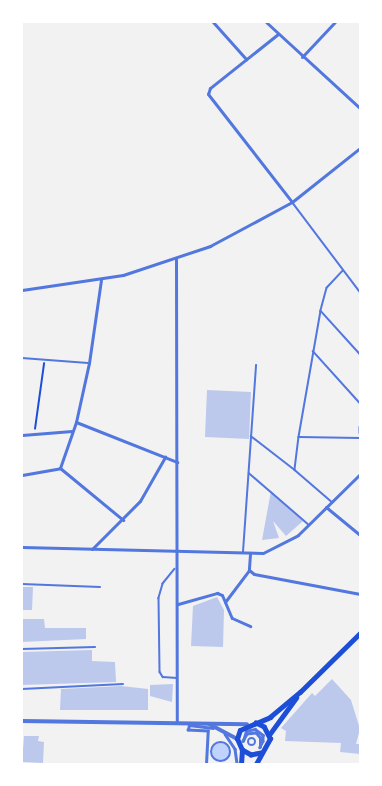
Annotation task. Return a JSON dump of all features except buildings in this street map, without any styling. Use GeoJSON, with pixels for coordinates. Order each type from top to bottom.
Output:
{"type":"FeatureCollection","features":[{"type":"Feature","properties":{"kind":"main road"},"geometry":{"type":"LineString","coordinates":[[241,764],[242,750],[237,739],[247,724],[256,723],[300,692],[360,633]]}},
{"type":"Feature","properties":{"kind":"main road"},"geometry":{"type":"LineString","coordinates":[[256,764],[268,745],[269,736],[300,692]]}},
{"type":"Feature","properties":{"kind":"main road"},"geometry":{"type":"LineString","coordinates":[[256,723],[264,727],[269,736]]}},
{"type":"Feature","properties":{"kind":"main road"},"geometry":{"type":"LineString","coordinates":[[242,750],[251,755],[262,753]]}},
{"type":"Feature","properties":{"kind":"street"},"geometry":{"type":"LineString","coordinates":[[213,22],[246,58]]}},
{"type":"Feature","properties":{"kind":"street"},"geometry":{"type":"LineString","coordinates":[[266,22],[302,57],[360,108]]}},
{"type":"Feature","properties":{"kind":"street"},"geometry":{"type":"LineString","coordinates":[[302,57],[335,22]]}},
{"type":"Feature","properties":{"kind":"street"},"geometry":{"type":"LineString","coordinates":[[278,34],[210,88],[208,96],[292,202]]}},
{"type":"Feature","properties":{"kind":"street"},"geometry":{"type":"LineString","coordinates":[[22,290],[101,280],[176,259],[248,228],[292,202],[360,148]]}},
{"type":"Feature","properties":{"kind":"street"},"geometry":{"type":"LineString","coordinates":[[176,259],[178,550],[177,723]]}},
{"type":"Feature","properties":{"kind":"street"},"geometry":{"type":"LineString","coordinates":[[60,468],[76,422],[89,363],[101,280]]}},
{"type":"Feature","properties":{"kind":"street"},"geometry":{"type":"LineString","coordinates":[[76,422],[177,462]]}},
{"type":"Feature","properties":{"kind":"street"},"geometry":{"type":"LineString","coordinates":[[22,435],[72,431]]}},
{"type":"Feature","properties":{"kind":"street"},"geometry":{"type":"LineString","coordinates":[[92,548],[140,501],[164,457]]}},
{"type":"Feature","properties":{"kind":"street"},"geometry":{"type":"LineString","coordinates":[[22,475],[60,468]]}},
{"type":"Feature","properties":{"kind":"street"},"geometry":{"type":"LineString","coordinates":[[60,468],[122,520]]}},
{"type":"Feature","properties":{"kind":"street"},"geometry":{"type":"LineString","coordinates":[[22,547],[178,550],[250,554],[282,546],[309,524],[360,474]]}},
{"type":"Feature","properties":{"kind":"street"},"geometry":{"type":"LineString","coordinates":[[326,507],[360,536]]}},
{"type":"Feature","properties":{"kind":"street"},"geometry":{"type":"LineString","coordinates":[[225,602],[249,570],[250,554]]}},
{"type":"Feature","properties":{"kind":"street"},"geometry":{"type":"LineString","coordinates":[[249,570],[254,574],[360,594]]}},
{"type":"Feature","properties":{"kind":"street"},"geometry":{"type":"LineString","coordinates":[[178,604],[217,593],[225,602],[232,618],[250,626]]}},
{"type":"Feature","properties":{"kind":"street"},"geometry":{"type":"LineString","coordinates":[[22,721],[247,724]]}},
{"type":"Feature","properties":{"kind":"street"},"geometry":{"type":"LineString","coordinates":[[209,723],[237,739]]}},
{"type":"Feature","properties":{"kind":"street"},"geometry":{"type":"LineString","coordinates":[[206,764],[208,731],[188,730],[189,725],[211,727],[227,736],[235,749],[237,764]]}},
{"type":"Feature","properties":{"kind":"street"},"geometry":{"type":"LineString","coordinates":[[255,729],[262,735],[260,747],[260,738],[253,733],[247,734],[243,742],[246,731],[255,729]]}},
{"type":"Feature","properties":{"kind":"street"},"geometry":{"type":"LineString","coordinates":[[220,742],[226,744],[231,752],[227,760],[221,762],[215,760],[211,751],[220,742]]}},
{"type":"Feature","properties":{"kind":"lane"},"geometry":{"type":"LineString","coordinates":[[292,202],[360,292]]}},
{"type":"Feature","properties":{"kind":"lane"},"geometry":{"type":"LineString","coordinates":[[295,470],[320,311],[327,288],[343,271]]}},
{"type":"Feature","properties":{"kind":"lane"},"geometry":{"type":"LineString","coordinates":[[320,311],[360,354]]}},
{"type":"Feature","properties":{"kind":"lane"},"geometry":{"type":"LineString","coordinates":[[313,351],[360,403]]}},
{"type":"Feature","properties":{"kind":"lane"},"geometry":{"type":"LineString","coordinates":[[22,358],[89,363]]}},
{"type":"Feature","properties":{"kind":"lane"},"geometry":{"type":"LineString","coordinates":[[242,554],[256,365]]}},
{"type":"Feature","properties":{"kind":"lane"},"geometry":{"type":"LineString","coordinates":[[360,426],[360,434]]}},
{"type":"Feature","properties":{"kind":"lane"},"geometry":{"type":"LineString","coordinates":[[251,436],[295,470],[332,502]]}},
{"type":"Feature","properties":{"kind":"lane"},"geometry":{"type":"LineString","coordinates":[[299,438],[360,438]]}},
{"type":"Feature","properties":{"kind":"lane"},"geometry":{"type":"LineString","coordinates":[[249,473],[309,524]]}},
{"type":"Feature","properties":{"kind":"lane"},"geometry":{"type":"LineString","coordinates":[[356,478],[360,481]]}},
{"type":"Feature","properties":{"kind":"lane"},"geometry":{"type":"LineString","coordinates":[[177,567],[163,584],[159,598],[160,672],[164,676],[177,678]]}},
{"type":"Feature","properties":{"kind":"lane"},"geometry":{"type":"LineString","coordinates":[[22,584],[100,586]]}},
{"type":"Feature","properties":{"kind":"lane"},"geometry":{"type":"LineString","coordinates":[[22,649],[95,647]]}},
{"type":"Feature","properties":{"kind":"lane"},"geometry":{"type":"LineString","coordinates":[[22,689],[123,684]]}},
{"type":"Feature","properties":{"kind":"path"},"geometry":{"type":"LineString","coordinates":[[34,433],[45,360]]}},
{"type":"Feature","properties":{"kind":"water"},"geometry":{"type":"Polygon","coordinates":[[[221,742],[228,745],[231,752],[228,759],[221,762],[214,759],[211,752],[214,745],[221,742]]]}}]}
